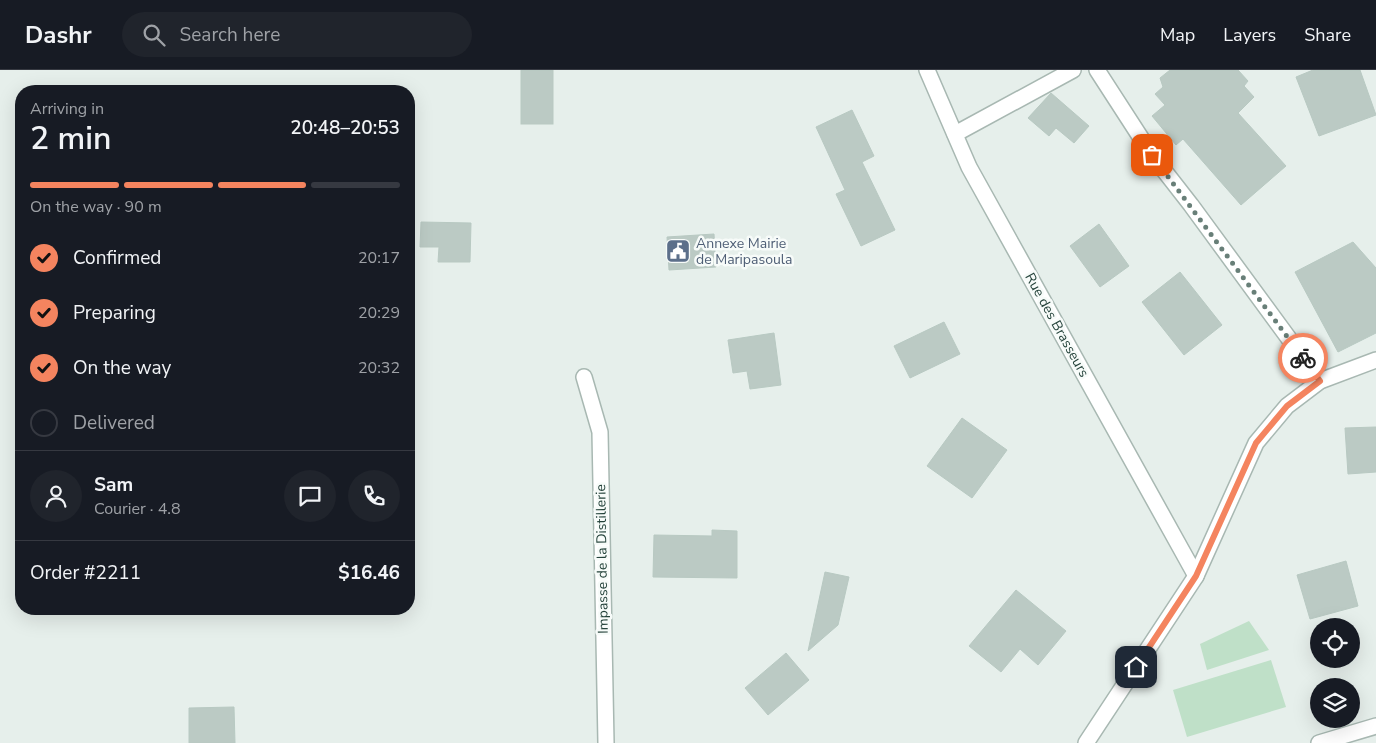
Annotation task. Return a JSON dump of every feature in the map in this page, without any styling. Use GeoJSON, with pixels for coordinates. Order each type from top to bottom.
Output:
{"type":"FeatureCollection","features":[{"type":"Feature","properties":{"kind":"street","name":"Rue des Brasseurs"},"geometry":{"type":"LineString","coordinates":[[928,70],[969,167],[1196,576]]}},
{"type":"Feature","properties":{"kind":"street"},"geometry":{"type":"LineString","coordinates":[[955,134],[1072,70]]}},
{"type":"Feature","properties":{"kind":"street"},"geometry":{"type":"LineString","coordinates":[[1097,70],[1152,155],[1320,381]]}},
{"type":"Feature","properties":{"kind":"street"},"geometry":{"type":"LineString","coordinates":[[1086,743],[1196,576],[1256,443],[1287,406],[1320,381],[1376,360]]}},
{"type":"Feature","properties":{"kind":"street","name":"Impasse de la Distillerie"},"geometry":{"type":"LineString","coordinates":[[584,377],[600,432],[606,743]]}},
{"type":"Feature","properties":{"kind":"street"},"geometry":{"type":"LineString","coordinates":[[1319,743],[1376,726]]}},
{"type":"Feature","properties":{"kind":"green space"},"geometry":{"type":"Polygon","coordinates":[[[1249,621],[1269,650],[1207,670],[1200,644],[1249,621]]]}},
{"type":"Feature","properties":{"kind":"green space"},"geometry":{"type":"Polygon","coordinates":[[[1271,660],[1286,707],[1187,737],[1173,690],[1271,660]]]}},
{"type":"Feature","properties":{"kind":"building"},"geometry":{"type":"Polygon","coordinates":[[[521,70],[553,70],[553,124],[521,124],[521,70]]]}},
{"type":"Feature","properties":{"kind":"building"},"geometry":{"type":"Polygon","coordinates":[[[1170,70],[1238,70],[1248,81],[1244,86],[1254,97],[1238,113],[1286,166],[1241,205],[1183,139],[1176,145],[1152,116],[1165,105],[1155,94],[1163,87],[1160,78],[1170,70]]]}},
{"type":"Feature","properties":{"kind":"building"},"geometry":{"type":"Polygon","coordinates":[[[1313,70],[1360,70],[1376,115],[1319,136],[1296,77],[1313,70]]]}},
{"type":"Feature","properties":{"kind":"building"},"geometry":{"type":"Polygon","coordinates":[[[1051,93],[1089,126],[1074,143],[1056,128],[1049,136],[1028,118],[1051,93]]]}},
{"type":"Feature","properties":{"kind":"building"},"geometry":{"type":"Polygon","coordinates":[[[852,110],[874,156],[862,162],[895,230],[861,246],[836,194],[845,190],[816,127],[852,110]]]}},
{"type":"Feature","properties":{"kind":"building"},"geometry":{"type":"Polygon","coordinates":[[[421,222],[471,223],[470,262],[438,262],[439,247],[420,247],[421,222]]]}},
{"type":"Feature","properties":{"kind":"building"},"geometry":{"type":"Polygon","coordinates":[[[1099,224],[1129,266],[1100,287],[1070,246],[1099,224]]]}},
{"type":"Feature","properties":{"kind":"building"},"geometry":{"type":"Polygon","coordinates":[[[714,234],[716,267],[669,270],[667,237],[714,234]]]}},
{"type":"Feature","properties":{"kind":"building"},"geometry":{"type":"Polygon","coordinates":[[[1353,242],[1376,268],[1376,333],[1338,352],[1295,272],[1353,242]]]}},
{"type":"Feature","properties":{"kind":"building"},"geometry":{"type":"Polygon","coordinates":[[[1180,272],[1222,325],[1184,355],[1142,302],[1180,272]]]}},
{"type":"Feature","properties":{"kind":"building"},"geometry":{"type":"Polygon","coordinates":[[[944,322],[960,354],[910,378],[894,346],[944,322]]]}},
{"type":"Feature","properties":{"kind":"building"},"geometry":{"type":"Polygon","coordinates":[[[774,333],[781,385],[750,389],[747,371],[733,373],[728,340],[774,333]]]}},
{"type":"Feature","properties":{"kind":"building"},"geometry":{"type":"Polygon","coordinates":[[[962,418],[1007,450],[972,498],[927,466],[962,418]]]}},
{"type":"Feature","properties":{"kind":"building"},"geometry":{"type":"Polygon","coordinates":[[[1376,427],[1376,472],[1348,474],[1345,428],[1376,427]]]}},
{"type":"Feature","properties":{"kind":"building"},"geometry":{"type":"Polygon","coordinates":[[[712,530],[737,531],[737,578],[653,577],[654,535],[712,536],[712,530]]]}},
{"type":"Feature","properties":{"kind":"building"},"geometry":{"type":"Polygon","coordinates":[[[1346,561],[1358,606],[1310,619],[1297,575],[1346,561]]]}},
{"type":"Feature","properties":{"kind":"building"},"geometry":{"type":"Polygon","coordinates":[[[825,572],[849,577],[838,625],[808,651],[825,572]]]}},
{"type":"Feature","properties":{"kind":"building"},"geometry":{"type":"Polygon","coordinates":[[[1016,590],[1066,631],[1038,665],[1020,649],[1001,672],[969,646],[1016,590]]]}},
{"type":"Feature","properties":{"kind":"building"},"geometry":{"type":"Polygon","coordinates":[[[786,653],[809,680],[768,715],[745,688],[786,653]]]}},
{"type":"Feature","properties":{"kind":"building"},"geometry":{"type":"Polygon","coordinates":[[[234,707],[235,743],[189,743],[189,708],[234,707]]]}},
{"type":"Feature","properties":{"kind":"way so far"},"geometry":{"type":"LineString","coordinates":[[1152,155],[1303,358]]}},
{"type":"Feature","properties":{"kind":"place","name":"Annexe Mairie de Maripasoula"},"geometry":{"type":"Point","coordinates":[678,251]}},
{"type":"Feature","properties":{"kind":"route"},"geometry":{"type":"LineString","coordinates":[[1136,667],[1196,576],[1256,443],[1287,406],[1320,381],[1303,358]]}}]}
